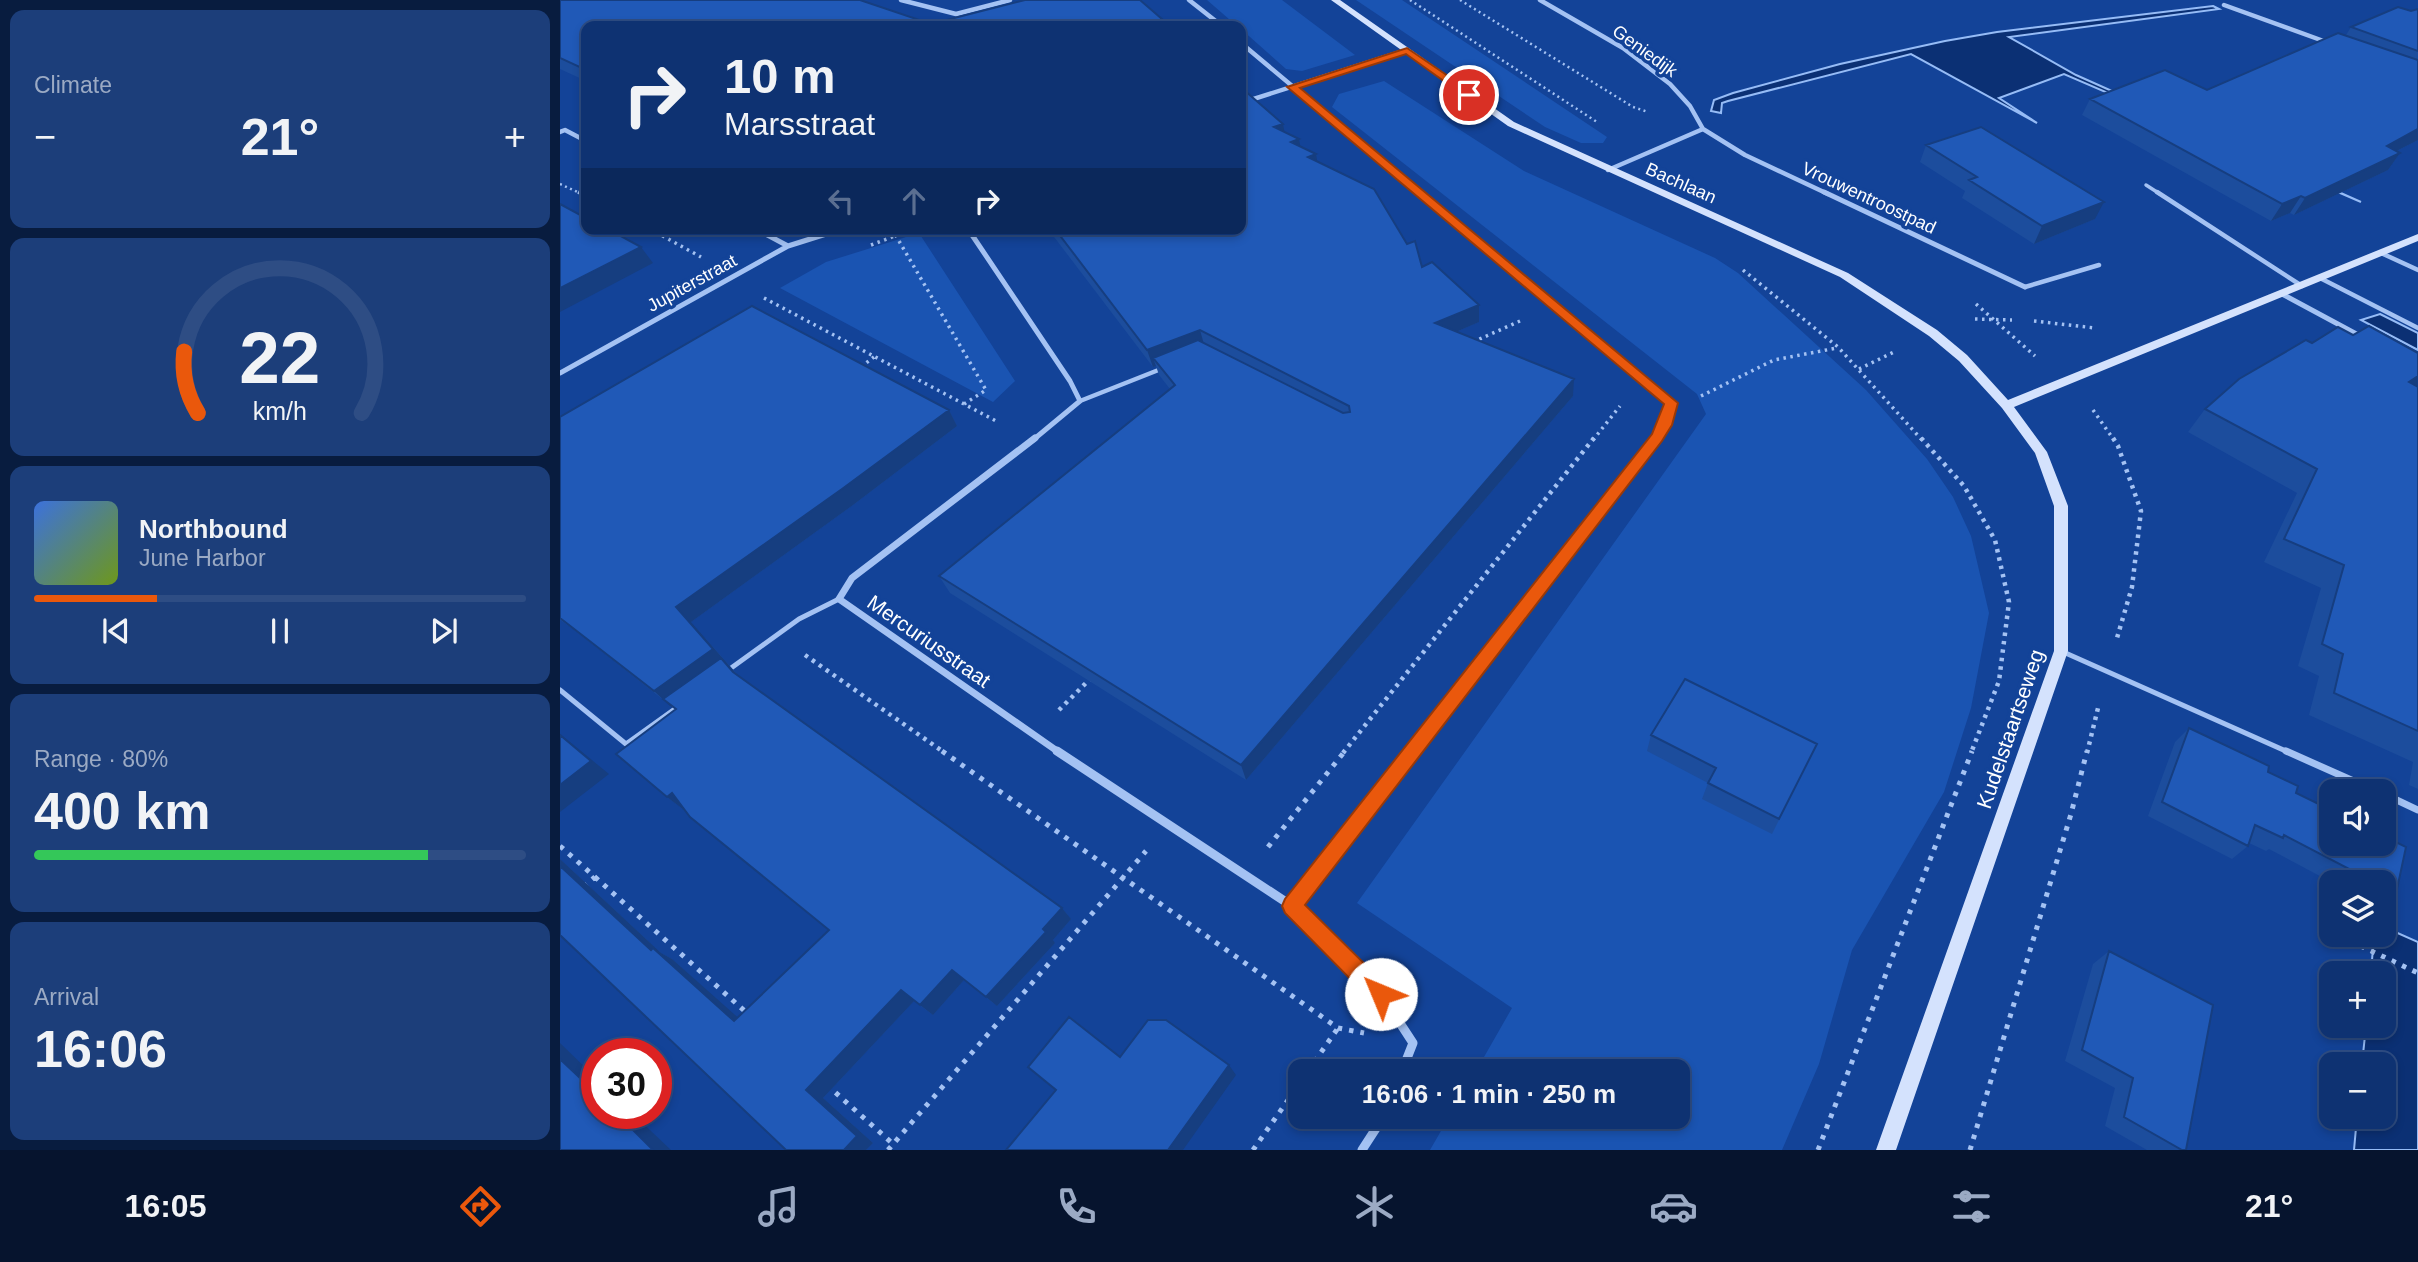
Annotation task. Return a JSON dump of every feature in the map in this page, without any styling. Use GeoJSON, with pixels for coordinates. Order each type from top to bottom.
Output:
{"type":"FeatureCollection","features":[{"type":"Feature","properties":{"kind":"main road","name":"Bachlaan"},"geometry":{"type":"LineString","coordinates":[[1335,0],[1511,124],[1844,275],[1933,333],[1963,358],[2006,405]]}},
{"type":"Feature","properties":{"kind":"main road"},"geometry":{"type":"LineString","coordinates":[[2006,405],[2418,237]]}},
{"type":"Feature","properties":{"kind":"main road","name":"Kudelstaartseweg"},"geometry":{"type":"LineString","coordinates":[[1886,1150],[2061,651],[2061,506],[2042,452],[2006,405]]}},
{"type":"Feature","properties":{"kind":"street"},"geometry":{"type":"LineString","coordinates":[[901,0],[956,14],[1010,0]]}},
{"type":"Feature","properties":{"kind":"street"},"geometry":{"type":"LineString","coordinates":[[1189,0],[1216,21]]}},
{"type":"Feature","properties":{"kind":"street","name":"Geniedijk"},"geometry":{"type":"LineString","coordinates":[[1540,0],[1623,48],[1670,84],[1689,106],[1703,129]]}},
{"type":"Feature","properties":{"kind":"street"},"geometry":{"type":"LineString","coordinates":[[2224,5],[2340,47]]}},
{"type":"Feature","properties":{"kind":"street"},"geometry":{"type":"LineString","coordinates":[[1246,47],[1671,403],[1665,425],[1657,438],[1292,906]]}},
{"type":"Feature","properties":{"kind":"street"},"geometry":{"type":"LineString","coordinates":[[1246,101],[1407,50]]}},
{"type":"Feature","properties":{"kind":"street"},"geometry":{"type":"LineString","coordinates":[[1608,170],[1703,129]]}},
{"type":"Feature","properties":{"kind":"street","name":"Vrouwentroostpad"},"geometry":{"type":"LineString","coordinates":[[1703,129],[1745,155],[2025,287]]}},
{"type":"Feature","properties":{"kind":"street"},"geometry":{"type":"LineString","coordinates":[[560,132],[565,130],[581,138]]}},
{"type":"Feature","properties":{"kind":"street"},"geometry":{"type":"LineString","coordinates":[[767,235],[788,246]]}},
{"type":"Feature","properties":{"kind":"street","name":"Jupiterstraat"},"geometry":{"type":"LineString","coordinates":[[560,373],[788,246],[823,235]]}},
{"type":"Feature","properties":{"kind":"street"},"geometry":{"type":"LineString","coordinates":[[972,235],[1070,381],[1080,401]]}},
{"type":"Feature","properties":{"kind":"street"},"geometry":{"type":"LineString","coordinates":[[2282,294],[2373,343]]}},
{"type":"Feature","properties":{"kind":"street","name":"Mercuriusstraat"},"geometry":{"type":"LineString","coordinates":[[1080,401],[852,578],[839,599],[1033,735],[1292,906],[1381,994],[1413,1042]]}},
{"type":"Feature","properties":{"kind":"street"},"geometry":{"type":"LineString","coordinates":[[1407,1059],[1413,1042]]}},
{"type":"Feature","properties":{"kind":"street"},"geometry":{"type":"LineString","coordinates":[[1362,1150],[1376,1129]]}},
{"type":"Feature","properties":{"kind":"lane"},"geometry":{"type":"LineString","coordinates":[[2146,185],[2302,286]]}},
{"type":"Feature","properties":{"kind":"lane"},"geometry":{"type":"LineString","coordinates":[[2381,253],[2418,270]]}},
{"type":"Feature","properties":{"kind":"lane"},"geometry":{"type":"LineString","coordinates":[[2025,287],[2099,265]]}},
{"type":"Feature","properties":{"kind":"lane"},"geometry":{"type":"LineString","coordinates":[[2320,278],[2418,328]]}},
{"type":"Feature","properties":{"kind":"lane"},"geometry":{"type":"LineString","coordinates":[[1080,401],[1166,367]]}},
{"type":"Feature","properties":{"kind":"lane"},"geometry":{"type":"LineString","coordinates":[[723,674],[799,619],[839,599]]}},
{"type":"Feature","properties":{"kind":"lane"},"geometry":{"type":"LineString","coordinates":[[2061,651],[2349,779]]}},
{"type":"Feature","properties":{"kind":"lane"},"geometry":{"type":"LineString","coordinates":[[560,690],[626,744],[691,698]]}},
{"type":"Feature","properties":{"kind":"lane"},"geometry":{"type":"LineString","coordinates":[[2396,800],[2418,810]]}},
{"type":"Feature","properties":{"kind":"path"},"geometry":{"type":"LineString","coordinates":[[1410,0],[1646,152]]}},
{"type":"Feature","properties":{"kind":"path"},"geometry":{"type":"LineString","coordinates":[[1460,0],[1633,107],[1703,129]]}},
{"type":"Feature","properties":{"kind":"path"},"geometry":{"type":"LineString","coordinates":[[560,184],[581,194]]}},
{"type":"Feature","properties":{"kind":"path"},"geometry":{"type":"LineString","coordinates":[[661,235],[708,261]]}},
{"type":"Feature","properties":{"kind":"path"},"geometry":{"type":"LineString","coordinates":[[901,235],[897,237],[986,390],[964,404]]}},
{"type":"Feature","properties":{"kind":"path"},"geometry":{"type":"LineString","coordinates":[[729,279],[1032,440]]}},
{"type":"Feature","properties":{"kind":"path"},"geometry":{"type":"LineString","coordinates":[[1469,343],[1556,306]]}},
{"type":"Feature","properties":{"kind":"path"},"geometry":{"type":"LineString","coordinates":[[1966,319],[1995,320]]}},
{"type":"Feature","properties":{"kind":"path"},"geometry":{"type":"LineString","coordinates":[[1713,391],[1774,360],[1838,348]]}},
{"type":"Feature","properties":{"kind":"path"},"geometry":{"type":"LineString","coordinates":[[852,372],[874,358]]}},
{"type":"Feature","properties":{"kind":"path","name":"Kudelstaartseweg"},"geometry":{"type":"LineString","coordinates":[[1818,1150],[1999,681],[2009,602],[1995,540],[1964,486],[1859,369]]}},
{"type":"Feature","properties":{"kind":"path"},"geometry":{"type":"LineString","coordinates":[[1245,876],[1619,406],[1671,403]]}},
{"type":"Feature","properties":{"kind":"path"},"geometry":{"type":"LineString","coordinates":[[1033,735],[1101,668]]}},
{"type":"Feature","properties":{"kind":"path"},"geometry":{"type":"LineString","coordinates":[[888,1150],[1170,824]]}},
{"type":"Feature","properties":{"kind":"path"},"geometry":{"type":"LineString","coordinates":[[560,846],[759,1024]]}},
{"type":"Feature","properties":{"kind":"path"},"geometry":{"type":"LineString","coordinates":[[577,892],[595,877]]}},
{"type":"Feature","properties":{"kind":"path"},"geometry":{"type":"LineString","coordinates":[[1123,878],[1338,1028],[1413,1042]]}},
{"type":"Feature","properties":{"kind":"path"},"geometry":{"type":"LineString","coordinates":[[2363,947],[2418,973]]}},
{"type":"Feature","properties":{"kind":"path"},"geometry":{"type":"LineString","coordinates":[[1316,1059],[1338,1028]]}},
{"type":"Feature","properties":{"kind":"path"},"geometry":{"type":"LineString","coordinates":[[821,1080],[893,1144]]}},
{"type":"Feature","properties":{"kind":"path"},"geometry":{"type":"LineString","coordinates":[[1253,1150],[1288,1100]]}},
{"type":"Feature","properties":{"kind":"shaded area"},"geometry":{"type":"Polygon","coordinates":[[[1207,0],[1282,0],[1355,55],[1302,71],[1286,69],[1246,33],[1246,21],[1231,21],[1207,0]]]}},
{"type":"Feature","properties":{"kind":"shaded area"},"geometry":{"type":"Polygon","coordinates":[[[1356,0],[1402,0],[1607,137],[1603,143],[1581,143],[1545,127],[1356,0]]]}},
{"type":"Feature","properties":{"kind":"shaded area"},"geometry":{"type":"Polygon","coordinates":[[[2213,6],[2219,9],[2009,37],[2076,75],[2361,202],[2064,74],[1999,98],[2037,123],[1911,54],[1728,101],[1722,103],[1721,113],[1711,111],[1714,100],[1733,93],[1840,64],[1945,41],[1997,32],[2213,6]]]}},
{"type":"Feature","properties":{"kind":"shaded area"},"geometry":{"type":"Polygon","coordinates":[[[1384,81],[1524,171],[1715,258],[1738,273],[1866,390],[1927,459],[1953,497],[1971,536],[1989,613],[1971,708],[1944,792],[1852,950],[1819,1064],[1782,1150],[1430,1150],[1442,1129],[1690,1129],[1690,1059],[1483,1059],[1512,1008],[1357,903],[1706,414],[1697,394],[1332,107],[1339,94],[1384,81]]]}},
{"type":"Feature","properties":{"kind":"shaded area"},"geometry":{"type":"Polygon","coordinates":[[[913,235],[920,235],[1015,381],[993,402],[780,288],[826,262],[913,235]]]}},
{"type":"Feature","properties":{"kind":"shaded area"},"geometry":{"type":"Polygon","coordinates":[[[2380,314],[2418,333],[2418,350],[2361,320],[2380,314]]]}},
{"type":"Feature","properties":{"kind":"shaded area"},"geometry":{"type":"Polygon","coordinates":[[[2396,932],[2418,942],[2418,1150],[2354,1150],[2356,1129],[2396,1129],[2396,1052],[2363,1052],[2365,1038],[2396,1038],[2396,961],[2372,961],[2373,947],[2396,947],[2396,932]]]}},
{"type":"Feature","properties":{"kind":"building"},"geometry":{"type":"Polygon","coordinates":[[[560,0],[860,0],[922,21],[581,21],[581,68],[560,58],[560,0]]]}},
{"type":"Feature","properties":{"kind":"building"},"geometry":{"type":"Polygon","coordinates":[[[1025,0],[1140,0],[1164,21],[943,21],[1025,0]]]}},
{"type":"Feature","properties":{"kind":"building"},"geometry":{"type":"Polygon","coordinates":[[[2398,7],[2411,11],[2418,9],[2418,51],[2351,27],[2398,7]]]}},
{"type":"Feature","properties":{"kind":"building"},"geometry":{"type":"Polygon","coordinates":[[[2338,33],[2418,60],[2418,129],[2387,146],[2400,153],[2305,198],[2301,196],[2282,204],[2090,99],[2165,70],[2207,90],[2338,33]]]}},
{"type":"Feature","properties":{"kind":"building"},"geometry":{"type":"Polygon","coordinates":[[[1246,92],[1283,124],[1274,127],[1299,139],[1291,142],[1316,154],[1308,157],[1374,189],[1407,244],[1415,241],[1422,267],[1432,262],[1479,305],[1435,323],[1574,379],[1241,765],[939,576],[1175,385],[1153,358],[1198,340],[1343,413],[1350,412],[1349,406],[1200,330],[1147,350],[1060,235],[1246,235],[1246,92]]]}},
{"type":"Feature","properties":{"kind":"building"},"geometry":{"type":"Polygon","coordinates":[[[1981,127],[2104,202],[2042,226],[1969,180],[1977,177],[1926,145],[1981,127]]]}},
{"type":"Feature","properties":{"kind":"building"},"geometry":{"type":"Polygon","coordinates":[[[560,204],[581,215],[581,235],[619,235],[641,247],[560,288],[560,204]]]}},
{"type":"Feature","properties":{"kind":"building"},"geometry":{"type":"Polygon","coordinates":[[[752,306],[949,410],[676,607],[713,649],[654,691],[560,618],[560,417],[752,306]]]}},
{"type":"Feature","properties":{"kind":"building"},"geometry":{"type":"Polygon","coordinates":[[[2369,326],[2418,353],[2418,376],[2409,382],[2418,387],[2418,731],[2334,693],[2343,654],[2322,644],[2344,565],[2284,539],[2317,469],[2205,409],[2239,379],[2306,340],[2312,343],[2338,327],[2353,335],[2369,326]]]}},
{"type":"Feature","properties":{"kind":"building"},"geometry":{"type":"Polygon","coordinates":[[[721,658],[733,672],[1062,908],[1043,929],[1046,932],[986,997],[952,970],[920,1005],[901,990],[806,1090],[857,1136],[844,1150],[786,1150],[672,1042],[672,1038],[668,1038],[560,935],[560,866],[651,950],[653,948],[734,1021],[829,930],[690,817],[672,793],[667,797],[616,754],[676,709],[663,699],[721,658]]]}},
{"type":"Feature","properties":{"kind":"building"},"geometry":{"type":"Polygon","coordinates":[[[1685,679],[1817,744],[1779,819],[1708,783],[1716,768],[1651,735],[1685,679]]]}},
{"type":"Feature","properties":{"kind":"building"},"geometry":{"type":"Polygon","coordinates":[[[2189,728],[2269,766],[2268,772],[2298,786],[2296,793],[2319,804],[2319,853],[2284,835],[2283,838],[2255,825],[2248,846],[2162,802],[2189,728]]]}},
{"type":"Feature","properties":{"kind":"building"},"geometry":{"type":"Polygon","coordinates":[[[560,735],[591,761],[560,785],[560,735]]]}},
{"type":"Feature","properties":{"kind":"building"},"geometry":{"type":"Polygon","coordinates":[[[2396,842],[2406,847],[2396,894],[2396,870],[2351,870],[2324,856],[2396,856],[2396,842]]]}},
{"type":"Feature","properties":{"kind":"building"},"geometry":{"type":"Polygon","coordinates":[[[2109,951],[2213,1005],[2186,1150],[2124,1117],[2133,1078],[2082,1050],[2109,951]]]}},
{"type":"Feature","properties":{"kind":"building"},"geometry":{"type":"Polygon","coordinates":[[[1069,1017],[1120,1057],[1148,1020],[1166,1020],[1229,1065],[1168,1150],[1006,1150],[1056,1090],[1028,1067],[1069,1017]]]}},
{"type":"Feature","properties":{"kind":"building"},"geometry":{"type":"Polygon","coordinates":[[[560,1059],[581,1079],[581,1129],[632,1129],[653,1150],[560,1150],[560,1059]]]}},
{"type":"Feature","properties":{"kind":"route"},"geometry":{"type":"LineString","coordinates":[[1381,994],[1292,906],[1657,438],[1665,425],[1671,403],[1292,87],[1407,50],[1469,95]]}}]}
